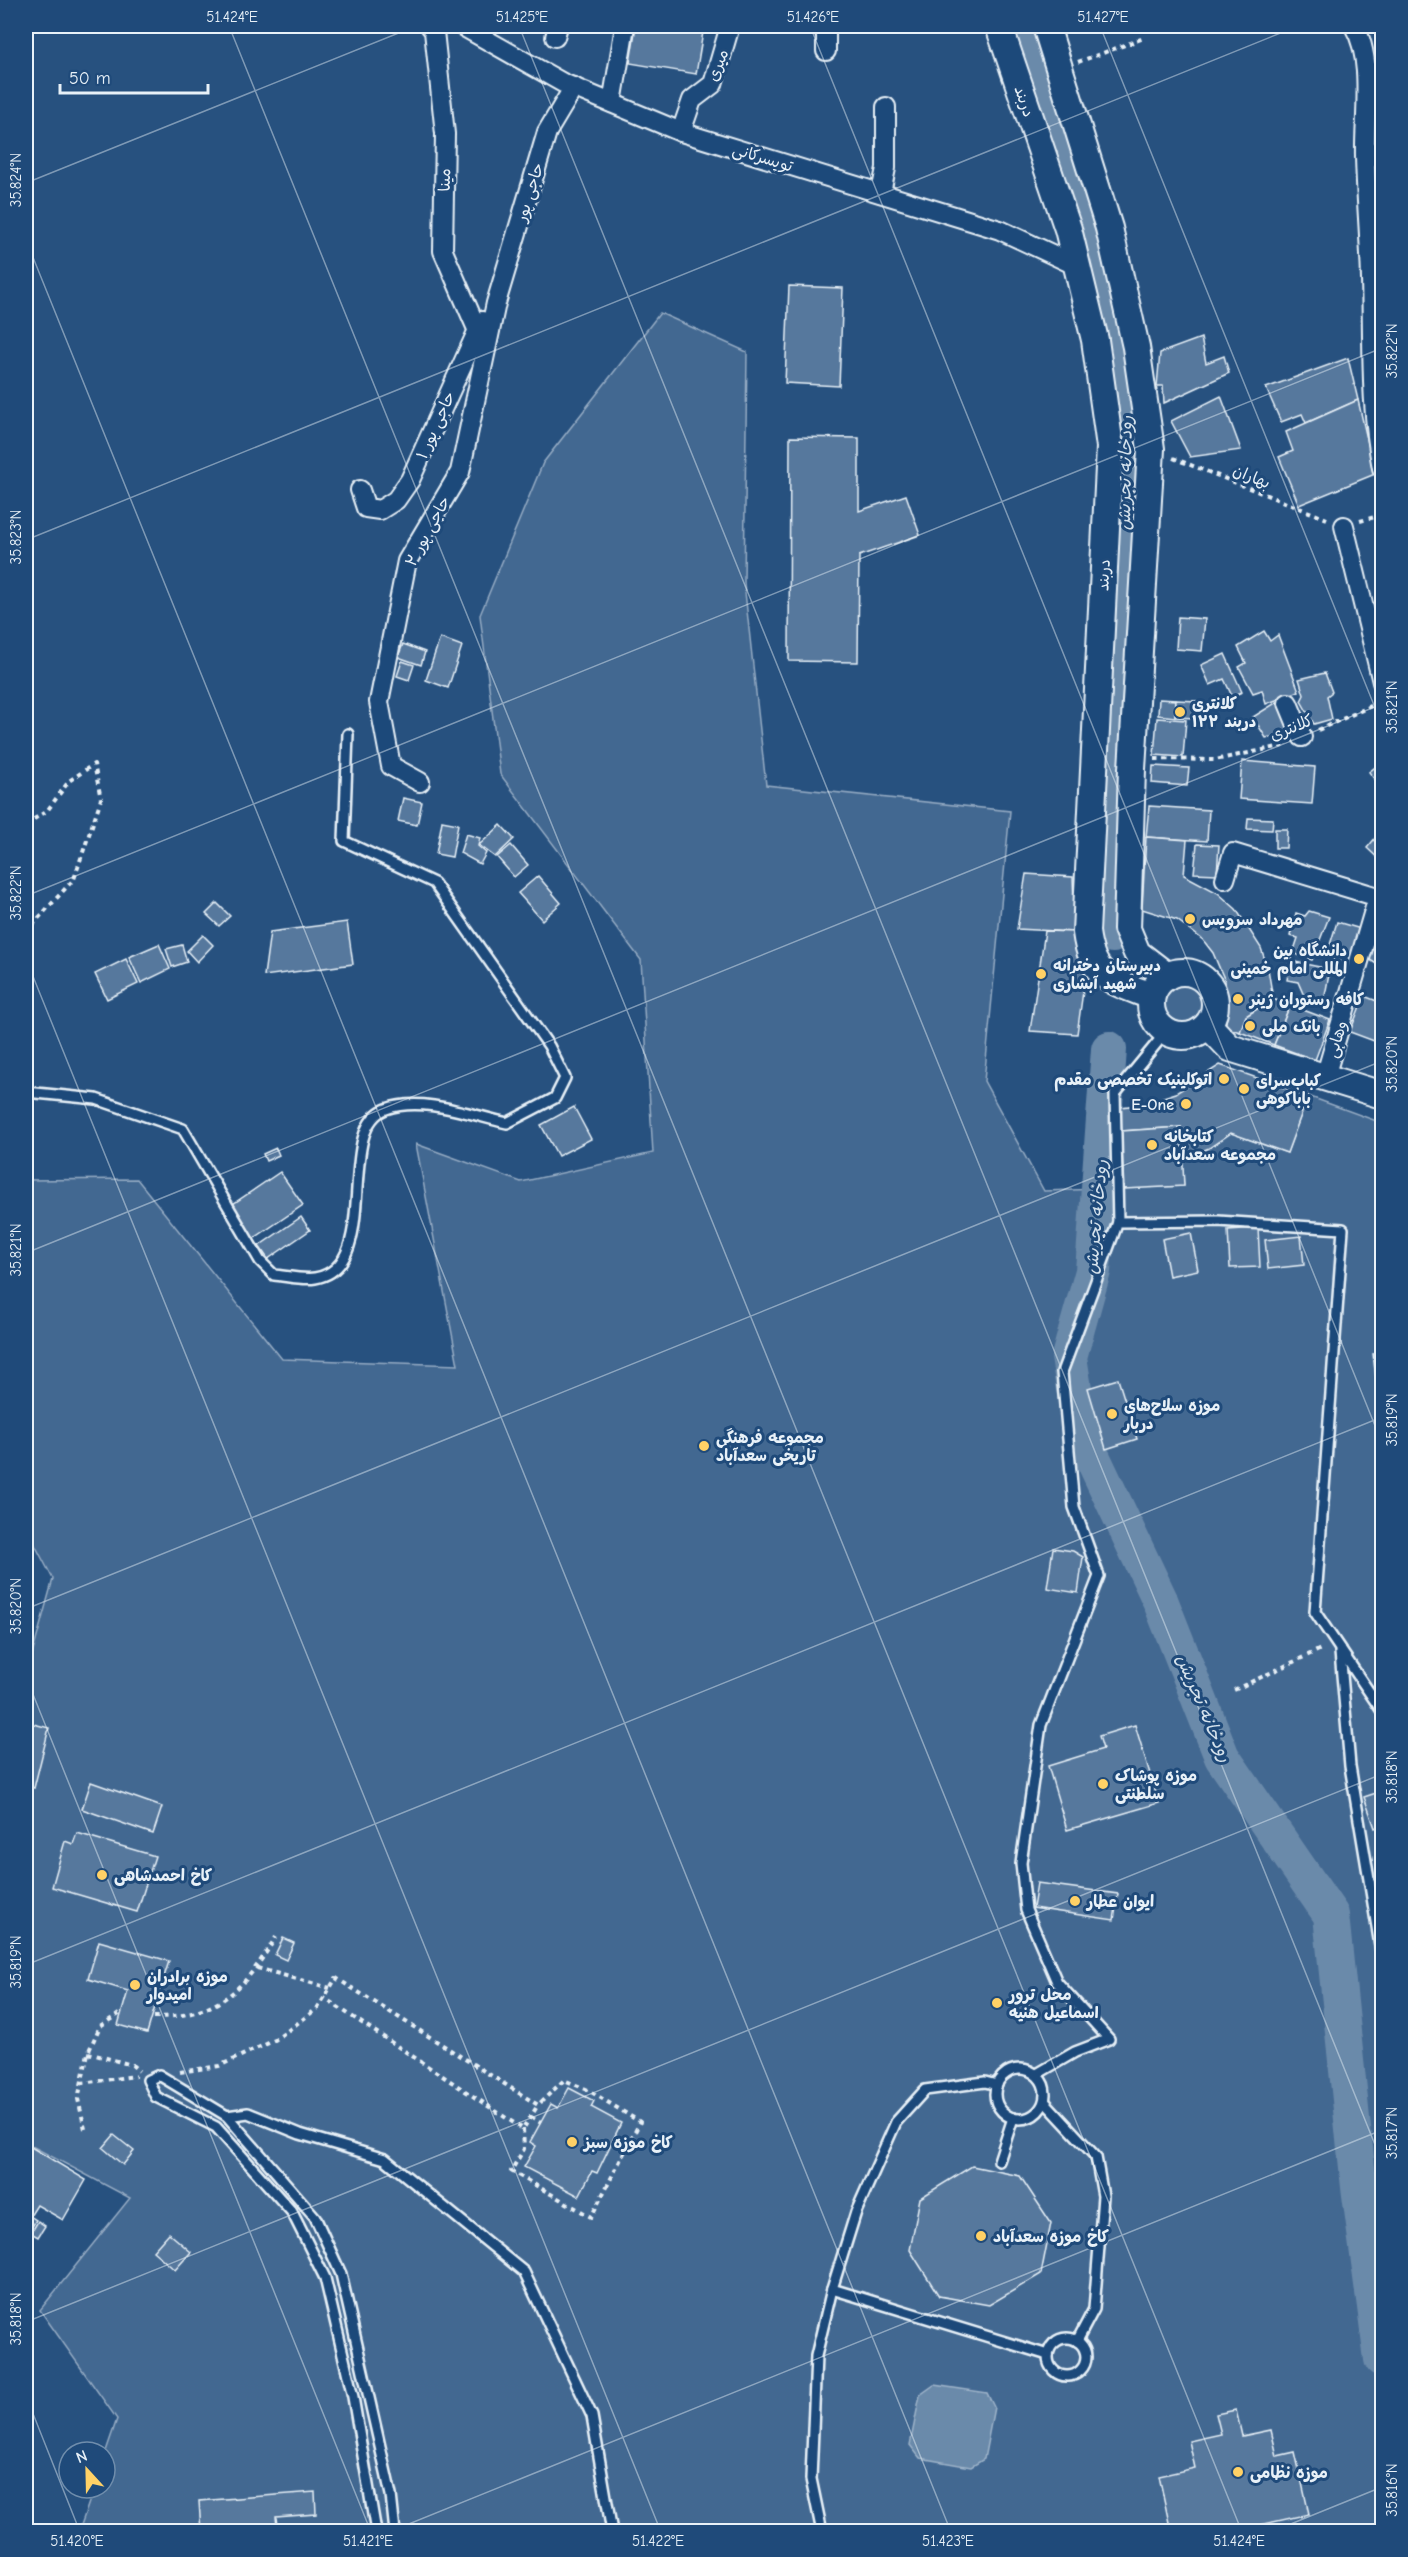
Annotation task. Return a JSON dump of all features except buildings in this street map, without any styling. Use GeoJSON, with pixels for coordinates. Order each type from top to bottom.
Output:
{"type":"FeatureCollection","features":[{"type":"Feature","properties":{"kind":"main road","name":"دربند"},"geometry":{"type":"LineString","coordinates":[[999,26],[1068,229],[1098,352],[1110,447],[1086,932],[1092,960],[1105,978],[1151,996]]}},
{"type":"Feature","properties":{"kind":"main road"},"geometry":{"type":"LineString","coordinates":[[1046,26],[1109,228],[1136,347],[1151,449],[1132,759],[1127,929],[1137,953],[1167,976]]}},
{"type":"Feature","properties":{"kind":"main road"},"geometry":{"type":"LineString","coordinates":[[1098,352],[1104,362],[1115,367],[1132,359],[1136,347]]}},
{"type":"Feature","properties":{"kind":"main road"},"geometry":{"type":"LineString","coordinates":[[1106,406],[1112,394],[1124,389],[1136,392],[1144,402]]}},
{"type":"Feature","properties":{"kind":"main road"},"geometry":{"type":"LineString","coordinates":[[1186,972],[1205,980],[1215,997],[1216,1007],[1208,1025],[1193,1035],[1184,1037],[1166,1032],[1153,1016],[1151,996],[1155,988],[1167,976],[1186,972]]}},
{"type":"Feature","properties":{"kind":"main road"},"geometry":{"type":"LineString","coordinates":[[1208,1025],[1230,1048],[1383,1095]]}},
{"type":"Feature","properties":{"kind":"street","name":"مینا"},"geometry":{"type":"LineString","coordinates":[[430,26],[434,31],[445,134],[442,251],[477,329]]}},
{"type":"Feature","properties":{"kind":"street","name":"تویسرکانی"},"geometry":{"type":"LineString","coordinates":[[462,26],[574,87],[681,132],[1000,230],[1076,265]]}},
{"type":"Feature","properties":{"kind":"street"},"geometry":{"type":"LineString","coordinates":[[612,103],[625,26]]}},
{"type":"Feature","properties":{"kind":"street","name":"میری"},"geometry":{"type":"LineString","coordinates":[[681,132],[692,100],[713,84],[730,26]]}},
{"type":"Feature","properties":{"kind":"street"},"geometry":{"type":"LineString","coordinates":[[819,26],[826,32],[825,51]]}},
{"type":"Feature","properties":{"kind":"street"},"geometry":{"type":"LineString","coordinates":[[1358,31],[1374,61],[1365,158],[1371,244],[1374,396],[1383,468]]}},
{"type":"Feature","properties":{"kind":"street","name":"حاجی پور"},"geometry":{"type":"LineString","coordinates":[[496,303],[548,132],[574,87]]}},
{"type":"Feature","properties":{"kind":"street"},"geometry":{"type":"LineString","coordinates":[[881,193],[886,168],[886,107]]}},
{"type":"Feature","properties":{"kind":"street","name":"حاجی پور ۱"},"geometry":{"type":"LineString","coordinates":[[360,490],[366,508],[380,510],[396,500],[410,480],[423,454],[477,329],[496,303]]}},
{"type":"Feature","properties":{"kind":"street","name":"حاجی پور ۲"},"geometry":{"type":"LineString","coordinates":[[420,782],[391,766],[379,702],[407,561],[460,472],[496,303]]}},
{"type":"Feature","properties":{"kind":"street"},"geometry":{"type":"LineString","coordinates":[[1344,525],[1383,682]]}},
{"type":"Feature","properties":{"kind":"street"},"geometry":{"type":"LineString","coordinates":[[1288,703],[1302,737]]}},
{"type":"Feature","properties":{"kind":"street","name":"وهابی"},"geometry":{"type":"LineString","coordinates":[[1225,879],[1233,853],[1378,897],[1325,1077]]}},
{"type":"Feature","properties":{"kind":"lane"},"geometry":{"type":"LineString","coordinates":[[26,1092],[96,1099],[183,1129],[260,1261],[274,1275],[315,1278],[338,1267],[353,1236],[361,1142],[368,1122],[384,1110],[402,1106],[432,1107],[507,1123],[555,1098],[565,1078],[549,1046],[434,883],[344,841],[348,734]]}},
{"type":"Feature","properties":{"kind":"lane"},"geometry":{"type":"LineString","coordinates":[[1037,2074],[1075,2052],[1109,2039],[1057,1982],[1026,1910],[1021,1863],[1041,1725],[1099,1576],[1074,1507],[1062,1372],[1118,1222],[1115,1094],[1166,1032]]}},
{"type":"Feature","properties":{"kind":"lane"},"geometry":{"type":"LineString","coordinates":[[1118,1222],[1218,1221],[1343,1229],[1315,1612],[1383,1711]]}},
{"type":"Feature","properties":{"kind":"lane"},"geometry":{"type":"LineString","coordinates":[[1338,1645],[1350,1766],[1383,1957]]}},
{"type":"Feature","properties":{"kind":"lane"},"geometry":{"type":"LineString","coordinates":[[1014,2069],[1037,2074],[1045,2087],[1045,2102],[1041,2109],[1029,2118],[1013,2118],[1005,2115],[996,2101],[1000,2078],[1014,2069]]}},
{"type":"Feature","properties":{"kind":"lane"},"geometry":{"type":"LineString","coordinates":[[376,2532],[353,2397],[325,2278],[292,2212],[216,2127],[156,2097],[148,2080],[159,2075],[227,2116],[315,2217],[341,2274],[391,2495],[395,2532]]}},
{"type":"Feature","properties":{"kind":"lane"},"geometry":{"type":"LineString","coordinates":[[822,2532],[811,2479],[816,2356],[832,2289],[856,2212],[897,2122],[925,2090],[985,2082],[997,2085]]}},
{"type":"Feature","properties":{"kind":"lane"},"geometry":{"type":"LineString","coordinates":[[1045,2102],[1096,2157],[1103,2196],[1094,2309],[1077,2341]]}},
{"type":"Feature","properties":{"kind":"lane"},"geometry":{"type":"LineString","coordinates":[[227,2116],[248,2113],[300,2134],[385,2159],[524,2272],[592,2416],[612,2532]]}},
{"type":"Feature","properties":{"kind":"lane"},"geometry":{"type":"LineString","coordinates":[[999,2161],[1013,2118]]}},
{"type":"Feature","properties":{"kind":"lane"},"geometry":{"type":"LineString","coordinates":[[832,2289],[1048,2355]]}},
{"type":"Feature","properties":{"kind":"lane"},"geometry":{"type":"LineString","coordinates":[[1060,2340],[1077,2341],[1085,2350],[1086,2361],[1075,2375],[1062,2376],[1056,2373],[1048,2355],[1054,2344],[1060,2340]]}},
{"type":"Feature","properties":{"kind":"path"},"geometry":{"type":"LineString","coordinates":[[1060,68],[1144,38]]}},
{"type":"Feature","properties":{"kind":"path","name":"بهاران"},"geometry":{"type":"LineString","coordinates":[[1151,449],[1344,525]]}},
{"type":"Feature","properties":{"kind":"path","name":"کلانتری"},"geometry":{"type":"LineString","coordinates":[[1132,759],[1215,760],[1282,747],[1383,700]]}},
{"type":"Feature","properties":{"kind":"path"},"geometry":{"type":"LineString","coordinates":[[26,825],[47,811],[69,781],[94,764],[101,799],[74,879],[26,932]]}},
{"type":"Feature","properties":{"kind":"path"},"geometry":{"type":"LineString","coordinates":[[1234,1690],[1338,1645]]}},
{"type":"Feature","properties":{"kind":"path"},"geometry":{"type":"LineString","coordinates":[[154,2017],[200,2012],[218,2005],[257,1968],[276,1938]]}},
{"type":"Feature","properties":{"kind":"path"},"geometry":{"type":"LineString","coordinates":[[257,1968],[330,1988]]}},
{"type":"Feature","properties":{"kind":"path"},"geometry":{"type":"LineString","coordinates":[[159,2075],[219,2066],[275,2040],[318,2008],[336,1978],[538,2105]]}},
{"type":"Feature","properties":{"kind":"path"},"geometry":{"type":"LineString","coordinates":[[324,1998],[523,2129]]}},
{"type":"Feature","properties":{"kind":"path"},"geometry":{"type":"LineString","coordinates":[[85,2129],[78,2098],[88,2053],[99,2026],[119,2014]]}},
{"type":"Feature","properties":{"kind":"path"},"geometry":{"type":"LineString","coordinates":[[81,2084],[142,2075],[132,2065],[88,2053]]}},
{"type":"Feature","properties":{"kind":"path"},"geometry":{"type":"LineString","coordinates":[[564,2080],[588,2090],[640,2122],[591,2217],[511,2171],[524,2149],[523,2129],[538,2105],[564,2080]]}},
{"type":"Feature","properties":{"kind":"path"},"geometry":{"type":"LineString","coordinates":[[531,2117],[541,2122]]}},
{"type":"Feature","properties":{"kind":"shaded area","name":"مجموعه فرهنگی تاریخی سعدآباد"},"geometry":{"type":"Polygon","coordinates":[[[660,313],[747,352],[744,583],[766,785],[1010,811],[984,1081],[1044,1191],[1184,1186],[1182,1160],[1209,1148],[1231,1133],[1287,1153],[1308,1096],[1382,1123],[1382,2531],[79,2531],[90,2500],[117,2500],[117,2440],[110,2440],[117,2419],[40,2310],[130,2198],[26,2143],[26,1677],[53,1579],[26,1528],[26,1180],[137,1179],[282,1359],[458,1365],[416,1144],[521,1182],[653,1153],[641,960],[500,774],[480,615],[543,463],[660,313]]]}},
{"type":"Feature","properties":{"kind":"shaded area"},"geometry":{"type":"Polygon","coordinates":[[[1183,984],[1196,990],[1202,1003],[1196,1016],[1183,1022],[1170,1016],[1164,1003],[1170,990],[1183,984]]]}},
{"type":"Feature","properties":{"kind":"shaded area"},"geometry":{"type":"Polygon","coordinates":[[[934,2385],[987,2393],[994,2407],[984,2459],[971,2467],[920,2458],[910,2445],[920,2395],[934,2385]]]}},
{"type":"Feature","properties":{"kind":"waterway","name":"رودخانه تجریش"},"geometry":{"type":"LineString","coordinates":[[1026,26],[1068,135],[1120,365],[1128,423],[1113,935]]}},
{"type":"Feature","properties":{"kind":"waterway","name":"رودخانه تجریش"},"geometry":{"type":"LineString","coordinates":[[1109,1049],[1093,1271],[1069,1357],[1081,1433],[1160,1600],[1222,1757],[1331,1915],[1359,2187],[1382,2359]]}},
{"type":"Feature","properties":{"kind":"place","name":"کلانتری ۱۲۲ دربند"},"geometry":{"type":"Point","coordinates":[1180,712]}},
{"type":"Feature","properties":{"kind":"place","name":"مهرداد سرویس"},"geometry":{"type":"Point","coordinates":[1190,919]}},
{"type":"Feature","properties":{"kind":"place","name":"دانشگاه بین المللی امام خمینی"},"geometry":{"type":"Point","coordinates":[1359,959]}},
{"type":"Feature","properties":{"kind":"place","name":"دبیرستان دخترانه شهید آبشاری"},"geometry":{"type":"Point","coordinates":[1041,974]}},
{"type":"Feature","properties":{"kind":"place","name":"کافه رستوران ژینر"},"geometry":{"type":"Point","coordinates":[1238,999]}},
{"type":"Feature","properties":{"kind":"place","name":"بانک ملی"},"geometry":{"type":"Point","coordinates":[1250,1026]}},
{"type":"Feature","properties":{"kind":"place","name":"اتوکلینیک تخصصی مقدم"},"geometry":{"type":"Point","coordinates":[1224,1079]}},
{"type":"Feature","properties":{"kind":"place","name":"کباب‌سرای باباکوهی"},"geometry":{"type":"Point","coordinates":[1244,1089]}},
{"type":"Feature","properties":{"kind":"place","name":"E-One"},"geometry":{"type":"Point","coordinates":[1186,1104]}},
{"type":"Feature","properties":{"kind":"place","name":"کتابخانه مجموعه سعدآباد"},"geometry":{"type":"Point","coordinates":[1152,1145]}},
{"type":"Feature","properties":{"kind":"place","name":"موزه سلاح‌های دربار"},"geometry":{"type":"Point","coordinates":[1112,1414]}},
{"type":"Feature","properties":{"kind":"place","name":"مجموعه فرهنگی تاریخی سعدآباد"},"geometry":{"type":"Point","coordinates":[704,1446]}},
{"type":"Feature","properties":{"kind":"place","name":"موزه پوشاک سلطنتی"},"geometry":{"type":"Point","coordinates":[1103,1784]}},
{"type":"Feature","properties":{"kind":"place","name":"کاخ احمدشاهی"},"geometry":{"type":"Point","coordinates":[102,1875]}},
{"type":"Feature","properties":{"kind":"place","name":"ایوان عطار"},"geometry":{"type":"Point","coordinates":[1075,1901]}},
{"type":"Feature","properties":{"kind":"place","name":"موزه برادران امیدوار"},"geometry":{"type":"Point","coordinates":[135,1985]}},
{"type":"Feature","properties":{"kind":"place","name":"محل ترور اسماعیل هنیه"},"geometry":{"type":"Point","coordinates":[997,2003]}},
{"type":"Feature","properties":{"kind":"place","name":"کاخ موزه سبز"},"geometry":{"type":"Point","coordinates":[572,2142]}},
{"type":"Feature","properties":{"kind":"place","name":"کاخ موزه سعدآباد"},"geometry":{"type":"Point","coordinates":[981,2236]}},
{"type":"Feature","properties":{"kind":"place","name":"موزه نظامی"},"geometry":{"type":"Point","coordinates":[1238,2472]}}]}
